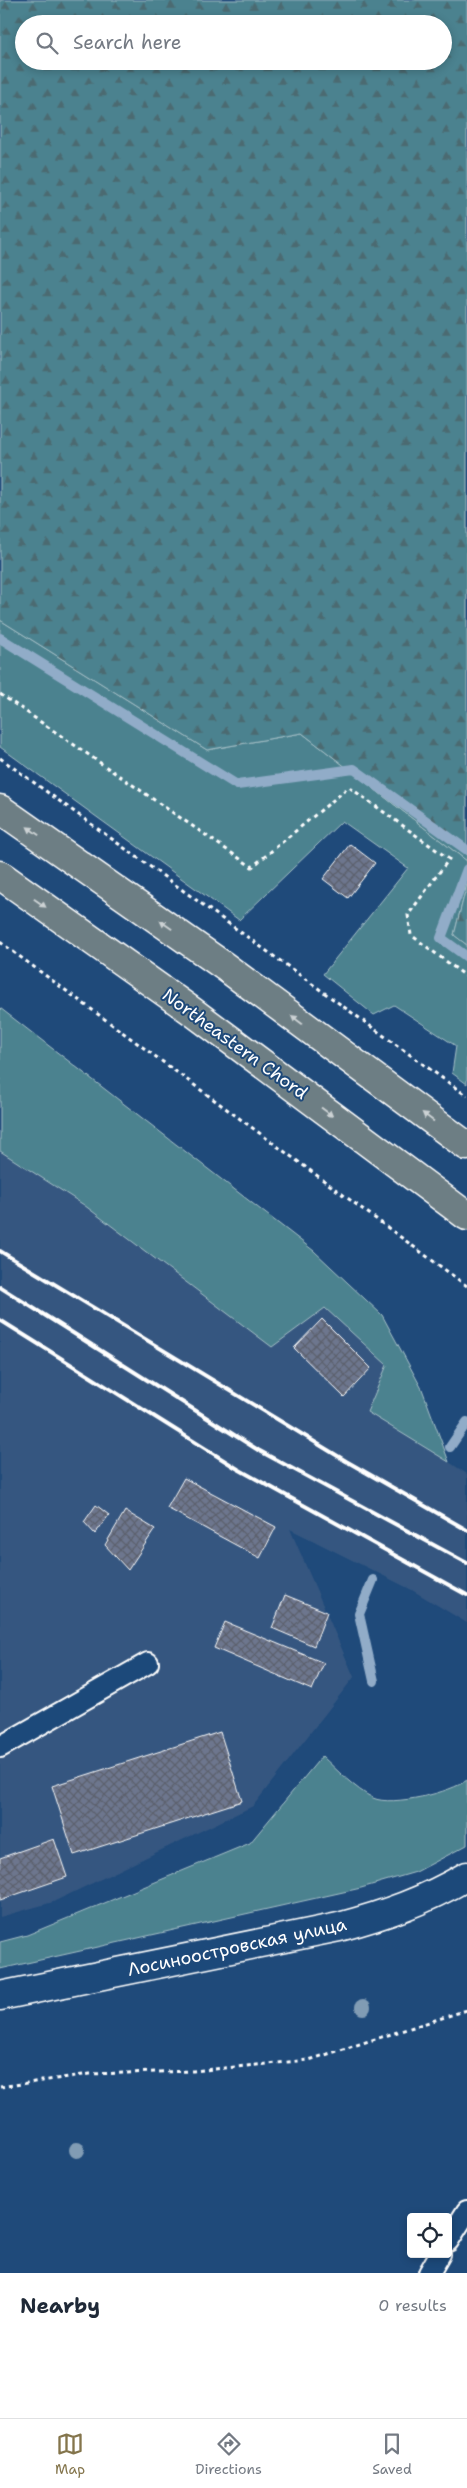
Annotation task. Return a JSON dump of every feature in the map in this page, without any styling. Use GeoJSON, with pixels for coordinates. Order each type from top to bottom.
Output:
{"type":"FeatureCollection","features":[{"type":"Feature","properties":{"kind":"main road"},"geometry":{"type":"LineString","coordinates":[[0,809],[224,966],[467,1146]]}},
{"type":"Feature","properties":{"kind":"main road","name":"Northeastern Chord"},"geometry":{"type":"LineString","coordinates":[[0,875],[193,1012],[467,1216]]}},
{"type":"Feature","properties":{"kind":"street","name":"Лосиноостровская улица"},"geometry":{"type":"LineString","coordinates":[[0,1996],[339,1927],[394,1912],[440,1892],[467,1876]]}},
{"type":"Feature","properties":{"kind":"lane"},"geometry":{"type":"LineString","coordinates":[[0,1747],[148,1663]]}},
{"type":"Feature","properties":{"kind":"lane"},"geometry":{"type":"LineString","coordinates":[[452,2235],[467,2211]]}},
{"type":"Feature","properties":{"kind":"lane"},"geometry":{"type":"LineString","coordinates":[[429,2273],[438,2258]]}},
{"type":"Feature","properties":{"kind":"path"},"geometry":{"type":"LineString","coordinates":[[0,694],[252,867],[349,787],[449,859],[408,915],[411,935],[467,977]]}},
{"type":"Feature","properties":{"kind":"path"},"geometry":{"type":"LineString","coordinates":[[0,758],[467,1096]]}},
{"type":"Feature","properties":{"kind":"path"},"geometry":{"type":"LineString","coordinates":[[0,942],[467,1286]]}},
{"type":"Feature","properties":{"kind":"path"},"geometry":{"type":"LineString","coordinates":[[0,2087],[90,2074],[193,2071],[309,2060],[467,2010]]}},
{"type":"Feature","properties":{"kind":"shaded area"},"geometry":{"type":"Polygon","coordinates":[[[0,1008],[314,1251],[382,1315],[422,1389],[449,1462],[467,1474],[467,1623],[412,1590],[290,1529],[354,1677],[253,1806],[53,1902],[0,1917],[0,1008]]]}},
{"type":"Feature","properties":{"kind":"green space"},"geometry":{"type":"Polygon","coordinates":[[[0,0],[467,0],[467,861],[302,733],[207,750],[0,620],[0,0]]]}},
{"type":"Feature","properties":{"kind":"green space"},"geometry":{"type":"Polygon","coordinates":[[[0,620],[207,750],[302,733],[467,861],[467,884],[454,935],[467,945],[467,1084],[452,1073],[456,1046],[394,1005],[374,1015],[323,974],[408,868],[342,821],[239,920],[0,747],[0,620]]]}},
{"type":"Feature","properties":{"kind":"green space"},"geometry":{"type":"Polygon","coordinates":[[[467,884],[467,945],[454,935],[467,884]]]}},
{"type":"Feature","properties":{"kind":"green space"},"geometry":{"type":"Polygon","coordinates":[[[0,1008],[314,1251],[382,1315],[422,1389],[449,1462],[367,1412],[387,1365],[325,1308],[272,1347],[84,1205],[0,1151],[0,1008]]]}},
{"type":"Feature","properties":{"kind":"green space"},"geometry":{"type":"Polygon","coordinates":[[[322,1756],[360,1790],[373,1798],[382,1800],[394,1801],[422,1797],[449,1789],[467,1780],[467,1845],[416,1872],[361,1888],[0,1969],[0,1942],[27,1935],[250,1843],[322,1756]]]}},
{"type":"Feature","properties":{"kind":"building"},"geometry":{"type":"Polygon","coordinates":[[[350,844],[375,863],[348,898],[323,879],[350,844]]]}},
{"type":"Feature","properties":{"kind":"building"},"geometry":{"type":"Polygon","coordinates":[[[322,1319],[371,1368],[344,1397],[294,1348],[322,1319]]]}},
{"type":"Feature","properties":{"kind":"building"},"geometry":{"type":"Polygon","coordinates":[[[184,1478],[276,1527],[260,1558],[167,1508],[184,1478]]]}},
{"type":"Feature","properties":{"kind":"building"},"geometry":{"type":"Polygon","coordinates":[[[96,1505],[109,1515],[95,1534],[84,1522],[96,1505]]]}},
{"type":"Feature","properties":{"kind":"building"},"geometry":{"type":"Polygon","coordinates":[[[125,1511],[155,1529],[128,1570],[105,1545],[125,1511]]]}},
{"type":"Feature","properties":{"kind":"building"},"geometry":{"type":"Polygon","coordinates":[[[285,1595],[327,1612],[314,1646],[272,1628],[285,1595]]]}},
{"type":"Feature","properties":{"kind":"building"},"geometry":{"type":"Polygon","coordinates":[[[225,1622],[324,1663],[312,1690],[214,1648],[225,1622]]]}},
{"type":"Feature","properties":{"kind":"building"},"geometry":{"type":"Polygon","coordinates":[[[220,1732],[242,1801],[74,1855],[52,1786],[220,1732]]]}},
{"type":"Feature","properties":{"kind":"building"},"geometry":{"type":"Polygon","coordinates":[[[54,1839],[67,1877],[0,1900],[0,1858],[54,1839]]]}},
{"type":"Feature","properties":{"kind":"waterway"},"geometry":{"type":"LineString","coordinates":[[0,638],[237,785],[354,769],[467,850]]}},
{"type":"Feature","properties":{"kind":"waterway"},"geometry":{"type":"LineString","coordinates":[[467,869],[441,938],[467,957]]}},
{"type":"Feature","properties":{"kind":"waterway"},"geometry":{"type":"LineString","coordinates":[[450,1447],[467,1422]]}},
{"type":"Feature","properties":{"kind":"waterway"},"geometry":{"type":"LineString","coordinates":[[373,1580],[359,1614],[374,1681]]}},
{"type":"Feature","properties":{"kind":"railway"},"geometry":{"type":"LineString","coordinates":[[0,1251],[346,1461],[467,1530]]}},
{"type":"Feature","properties":{"kind":"railway"},"geometry":{"type":"LineString","coordinates":[[0,1287],[258,1450],[467,1563]]}},
{"type":"Feature","properties":{"kind":"railway"},"geometry":{"type":"LineString","coordinates":[[0,1320],[238,1469],[467,1595]]}}]}
